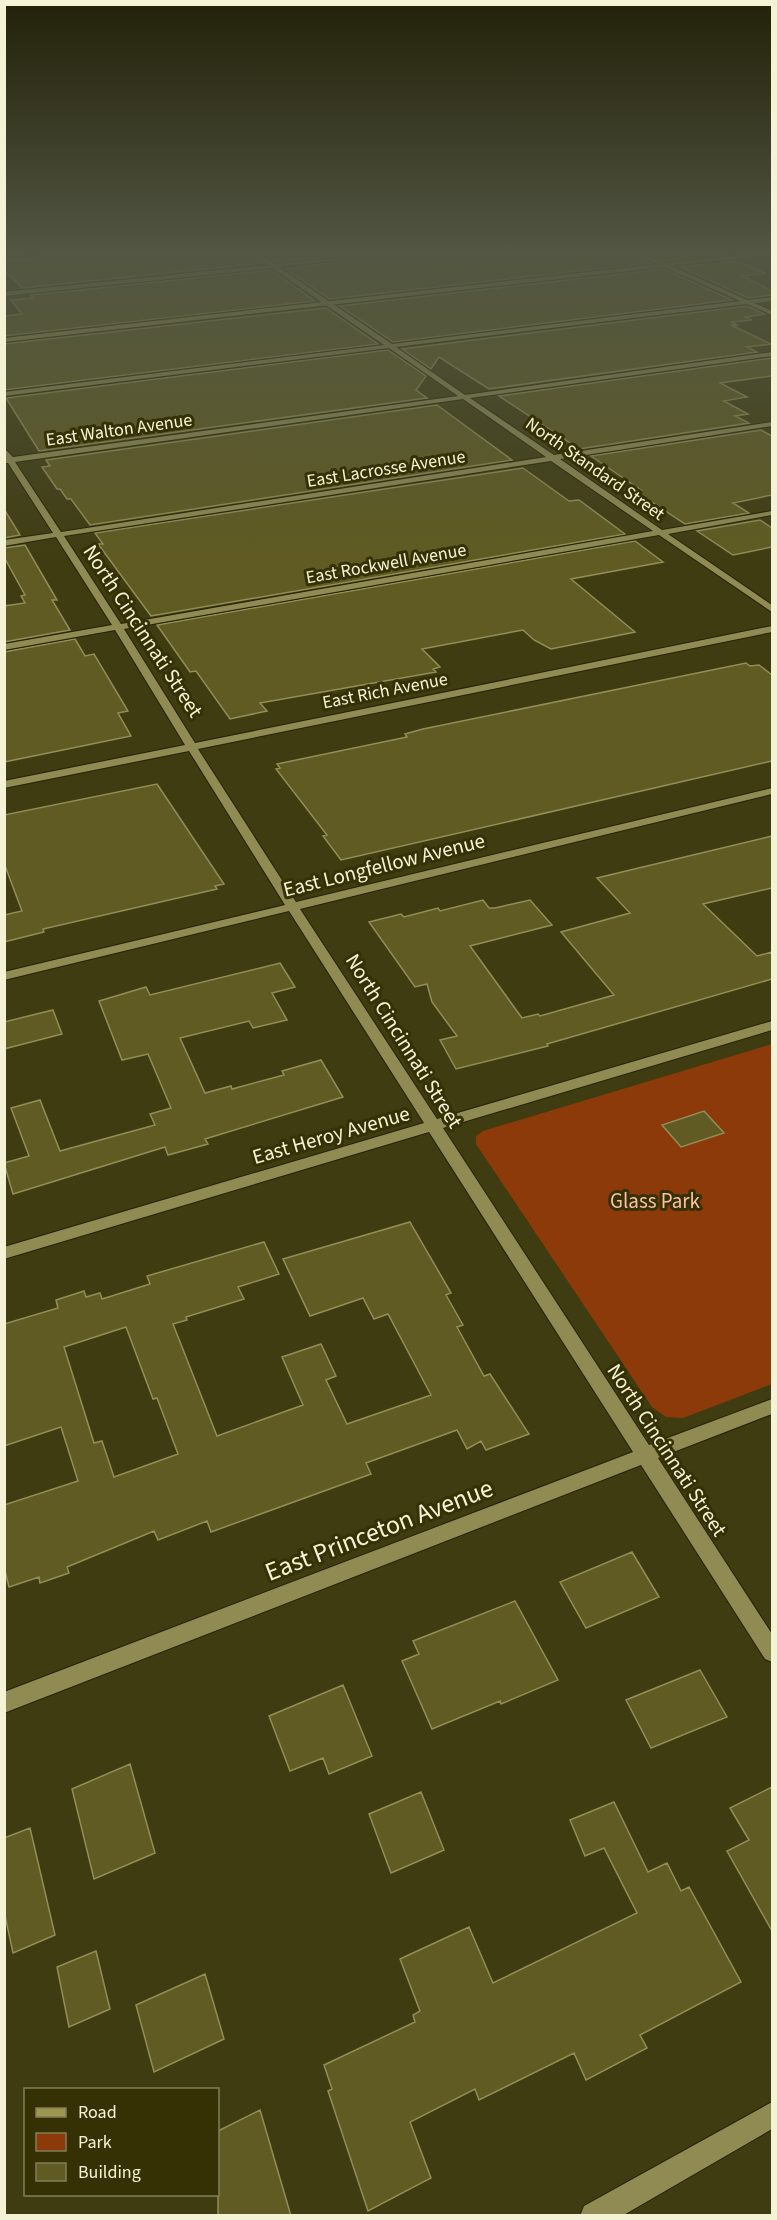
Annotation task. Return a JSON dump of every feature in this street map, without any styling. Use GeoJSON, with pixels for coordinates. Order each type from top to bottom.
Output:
{"type":"FeatureCollection","features":[{"type":"Feature","properties":{"kind":"street"},"geometry":{"type":"LineString","coordinates":[[4,394],[314,355]]}},
{"type":"Feature","properties":{"kind":"street","name":"North Standard Street"},"geometry":{"type":"LineString","coordinates":[[404,355],[772,609]]}},
{"type":"Feature","properties":{"kind":"street","name":"East Walton Avenue"},"geometry":{"type":"LineString","coordinates":[[8,460],[768,355]]}},
{"type":"Feature","properties":{"kind":"street","name":"East Lacrosse Avenue"},"geometry":{"type":"LineString","coordinates":[[4,543],[772,424]]}},
{"type":"Feature","properties":{"kind":"street","name":"North Cincinnati Street"},"geometry":{"type":"LineString","coordinates":[[4,450],[8,460],[118,627],[434,1127],[772,1652]]}},
{"type":"Feature","properties":{"kind":"street","name":"East Rockwell Avenue"},"geometry":{"type":"LineString","coordinates":[[4,647],[772,513]]}},
{"type":"Feature","properties":{"kind":"street","name":"East Rich Avenue"},"geometry":{"type":"LineString","coordinates":[[4,785],[772,629]]}},
{"type":"Feature","properties":{"kind":"street","name":"East Longfellow Avenue"},"geometry":{"type":"LineString","coordinates":[[4,976],[772,790]]}},
{"type":"Feature","properties":{"kind":"street","name":"East Heroy Avenue"},"geometry":{"type":"LineString","coordinates":[[4,1253],[772,1025]]}},
{"type":"Feature","properties":{"kind":"street","name":"East Princeton Avenue"},"geometry":{"type":"LineString","coordinates":[[4,1703],[772,1406]]}},
{"type":"Feature","properties":{"kind":"street"},"geometry":{"type":"LineString","coordinates":[[594,2216],[772,2115]]}},
{"type":"Feature","properties":{"kind":"green space","name":"Glass Park"},"geometry":{"type":"Polygon","coordinates":[[[772,1044],[772,1384],[683,1418],[666,1417],[652,1407],[476,1144],[476,1136],[483,1131],[772,1044]]]}},
{"type":"Feature","properties":{"kind":"building"},"geometry":{"type":"Polygon","coordinates":[[[4,355],[292,355],[4,390],[4,355]]]}},
{"type":"Feature","properties":{"kind":"building"},"geometry":{"type":"Polygon","coordinates":[[[351,355],[395,355],[426,376],[416,390],[427,398],[39,451],[6,398],[351,355]]]}},
{"type":"Feature","properties":{"kind":"building"},"geometry":{"type":"Polygon","coordinates":[[[410,355],[738,355],[489,389],[439,357],[431,369],[410,355]]]}},
{"type":"Feature","properties":{"kind":"building"},"geometry":{"type":"Polygon","coordinates":[[[772,358],[772,376],[720,383],[747,397],[724,401],[748,414],[735,416],[749,423],[579,449],[499,396],[772,358]]]}},
{"type":"Feature","properties":{"kind":"building"},"geometry":{"type":"Polygon","coordinates":[[[437,405],[512,460],[90,525],[71,499],[67,499],[60,489],[57,489],[42,467],[50,466],[46,460],[437,405]]]}},
{"type":"Feature","properties":{"kind":"building"},"geometry":{"type":"Polygon","coordinates":[[[761,430],[772,436],[772,495],[733,503],[749,513],[685,524],[635,491],[641,490],[591,456],[761,430]]]}},
{"type":"Feature","properties":{"kind":"building"},"geometry":{"type":"Polygon","coordinates":[[[523,468],[569,501],[579,500],[625,534],[151,616],[98,544],[103,544],[95,533],[523,468]]]}},
{"type":"Feature","properties":{"kind":"building"},"geometry":{"type":"Polygon","coordinates":[[[4,509],[20,535],[4,538],[4,509]]]}},
{"type":"Feature","properties":{"kind":"building"},"geometry":{"type":"Polygon","coordinates":[[[760,520],[772,528],[772,547],[733,555],[697,531],[760,520]]]}},
{"type":"Feature","properties":{"kind":"building"},"geometry":{"type":"Polygon","coordinates":[[[635,541],[663,562],[571,579],[635,632],[551,649],[534,640],[523,630],[422,649],[440,667],[433,669],[436,672],[260,703],[267,711],[230,719],[196,671],[190,672],[157,625],[635,541]]]}},
{"type":"Feature","properties":{"kind":"building"},"geometry":{"type":"Polygon","coordinates":[[[25,545],[57,600],[52,600],[70,630],[4,642],[4,606],[25,603],[21,596],[25,595],[4,557],[4,548],[25,545]]]}},
{"type":"Feature","properties":{"kind":"building"},"geometry":{"type":"Polygon","coordinates":[[[75,639],[85,656],[94,654],[128,711],[118,713],[131,736],[4,762],[4,652],[75,639]]]}},
{"type":"Feature","properties":{"kind":"building"},"geometry":{"type":"Polygon","coordinates":[[[746,663],[750,666],[759,665],[772,675],[772,761],[341,860],[323,836],[327,835],[276,769],[280,768],[277,764],[407,737],[405,734],[423,729],[746,663]]]}},
{"type":"Feature","properties":{"kind":"building"},"geometry":{"type":"Polygon","coordinates":[[[157,784],[224,884],[215,886],[217,889],[43,929],[44,932],[4,942],[4,915],[22,911],[4,863],[4,815],[157,784]]]}},
{"type":"Feature","properties":{"kind":"building"},"geometry":{"type":"Polygon","coordinates":[[[772,836],[772,888],[703,904],[757,956],[772,952],[772,979],[547,1044],[548,1046],[456,1069],[440,1040],[457,1036],[432,1002],[427,984],[415,987],[369,922],[401,914],[404,917],[438,908],[440,911],[483,900],[489,908],[495,908],[530,900],[552,925],[470,946],[522,1018],[538,1014],[540,1016],[614,995],[561,932],[630,913],[597,878],[772,836]]]}},
{"type":"Feature","properties":{"kind":"building"},"geometry":{"type":"Polygon","coordinates":[[[280,963],[295,987],[272,993],[287,1020],[253,1028],[249,1021],[180,1038],[205,1093],[231,1086],[232,1089],[284,1075],[282,1071],[321,1060],[343,1097],[205,1139],[208,1144],[168,1155],[165,1147],[13,1194],[4,1163],[29,1156],[11,1108],[40,1100],[60,1151],[155,1125],[150,1114],[171,1108],[148,1054],[122,1060],[99,1001],[146,987],[150,995],[280,963]]]}},
{"type":"Feature","properties":{"kind":"building"},"geometry":{"type":"Polygon","coordinates":[[[53,1010],[62,1034],[4,1049],[4,1022],[53,1010]]]}},
{"type":"Feature","properties":{"kind":"building"},"geometry":{"type":"Polygon","coordinates":[[[704,1111],[724,1133],[681,1147],[662,1125],[704,1111]]]}},
{"type":"Feature","properties":{"kind":"building"},"geometry":{"type":"Polygon","coordinates":[[[410,1222],[451,1293],[446,1295],[463,1325],[457,1327],[484,1376],[490,1374],[529,1434],[486,1450],[481,1441],[467,1449],[457,1430],[366,1463],[371,1474],[211,1532],[207,1521],[158,1540],[154,1531],[67,1567],[69,1573],[40,1583],[39,1577],[9,1587],[4,1567],[4,1505],[78,1481],[61,1427],[4,1446],[4,1324],[58,1308],[56,1300],[84,1291],[86,1297],[100,1293],[102,1299],[150,1284],[147,1276],[264,1242],[279,1274],[238,1287],[244,1299],[186,1317],[187,1320],[173,1324],[217,1436],[303,1405],[282,1357],[321,1344],[336,1376],[326,1380],[347,1424],[431,1395],[388,1314],[374,1319],[363,1298],[310,1316],[283,1259],[410,1222]],[[126,1327],[64,1347],[94,1443],[102,1441],[114,1477],[178,1454],[157,1398],[153,1399],[126,1327]]]}},
{"type":"Feature","properties":{"kind":"building"},"geometry":{"type":"Polygon","coordinates":[[[632,1552],[659,1597],[586,1628],[560,1582],[632,1552]]]}},
{"type":"Feature","properties":{"kind":"building"},"geometry":{"type":"Polygon","coordinates":[[[515,1601],[558,1680],[432,1729],[402,1661],[419,1654],[413,1641],[515,1601]]]}},
{"type":"Feature","properties":{"kind":"building"},"geometry":{"type":"Polygon","coordinates":[[[700,1670],[727,1717],[651,1748],[626,1700],[700,1670]]]}},
{"type":"Feature","properties":{"kind":"building"},"geometry":{"type":"Polygon","coordinates":[[[343,1685],[372,1756],[329,1774],[323,1758],[290,1771],[269,1716],[343,1685]]]}},
{"type":"Feature","properties":{"kind":"building"},"geometry":{"type":"Polygon","coordinates":[[[130,1764],[155,1853],[94,1879],[72,1789],[130,1764]]]}},
{"type":"Feature","properties":{"kind":"building"},"geometry":{"type":"Polygon","coordinates":[[[772,1787],[772,1931],[727,1851],[749,1840],[730,1808],[772,1787]]]}},
{"type":"Feature","properties":{"kind":"building"},"geometry":{"type":"Polygon","coordinates":[[[421,1792],[444,1850],[391,1873],[369,1814],[421,1792]]]}},
{"type":"Feature","properties":{"kind":"building"},"geometry":{"type":"Polygon","coordinates":[[[614,1802],[648,1872],[667,1863],[681,1891],[689,1887],[741,1982],[640,2035],[647,2048],[586,2080],[574,2053],[479,2100],[475,2089],[410,2122],[431,2178],[368,2211],[328,2091],[332,2089],[324,2065],[415,2022],[413,2015],[420,2011],[400,1959],[469,1927],[493,1983],[637,1913],[604,1848],[585,1856],[570,1820],[614,1802]]]}},
{"type":"Feature","properties":{"kind":"building"},"geometry":{"type":"Polygon","coordinates":[[[30,1828],[55,1935],[13,1953],[4,1911],[4,1838],[30,1828]]]}},
{"type":"Feature","properties":{"kind":"building"},"geometry":{"type":"Polygon","coordinates":[[[96,1951],[110,2009],[69,2027],[57,1967],[96,1951]]]}},
{"type":"Feature","properties":{"kind":"building"},"geometry":{"type":"Polygon","coordinates":[[[205,1974],[224,2039],[154,2072],[136,2005],[205,1974]]]}},
{"type":"Feature","properties":{"kind":"building"},"geometry":{"type":"Polygon","coordinates":[[[260,2110],[291,2216],[218,2216],[219,2130],[260,2110]]]}}]}
